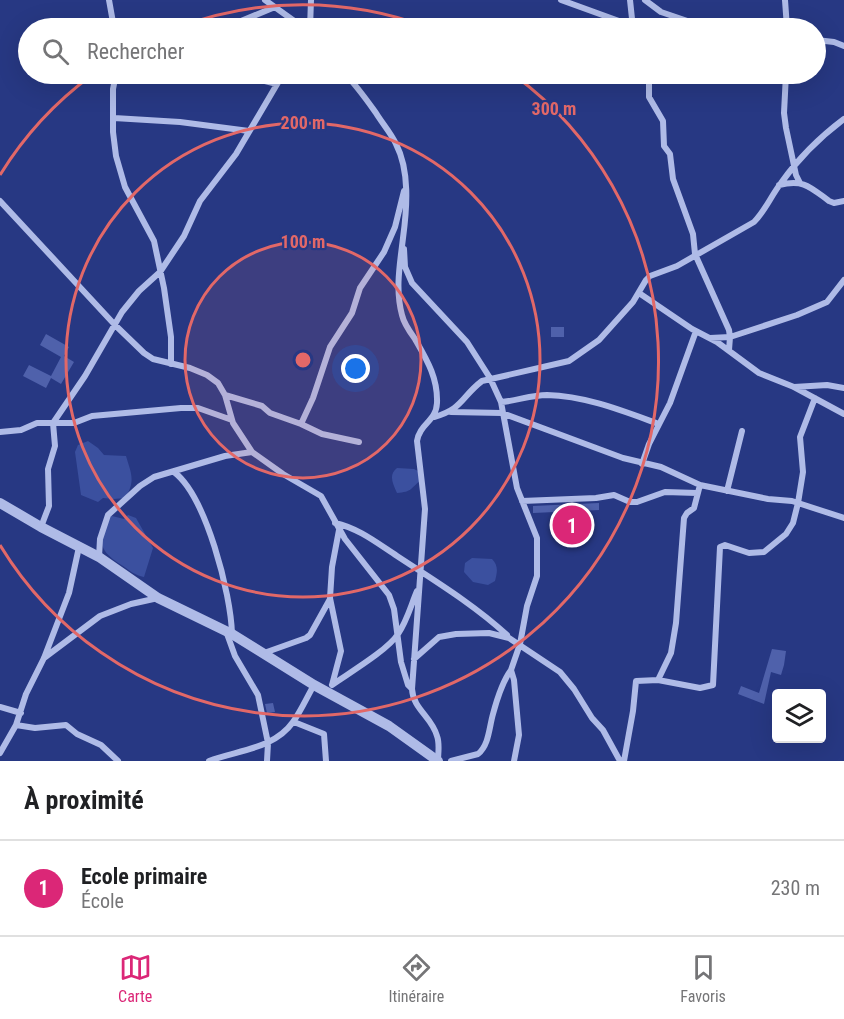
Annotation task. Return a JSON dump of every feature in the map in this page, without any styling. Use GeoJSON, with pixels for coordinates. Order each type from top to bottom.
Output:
{"type":"FeatureCollection","features":[{"type":"Feature","properties":{"kind":"street"},"geometry":{"type":"LineString","coordinates":[[108,0],[112,18]]}},
{"type":"Feature","properties":{"kind":"street"},"geometry":{"type":"LineString","coordinates":[[265,0],[289,18]]}},
{"type":"Feature","properties":{"kind":"street"},"geometry":{"type":"LineString","coordinates":[[561,0],[611,18]]}},
{"type":"Feature","properties":{"kind":"street"},"geometry":{"type":"LineString","coordinates":[[630,0],[632,18]]}},
{"type":"Feature","properties":{"kind":"street"},"geometry":{"type":"LineString","coordinates":[[645,0],[661,12],[679,18]]}},
{"type":"Feature","properties":{"kind":"street"},"geometry":{"type":"LineString","coordinates":[[785,0],[786,18]]}},
{"type":"Feature","properties":{"kind":"street"},"geometry":{"type":"LineString","coordinates":[[248,18],[275,7]]}},
{"type":"Feature","properties":{"kind":"street"},"geometry":{"type":"LineString","coordinates":[[826,41],[844,46]]}},
{"type":"Feature","properties":{"kind":"street"},"geometry":{"type":"LineString","coordinates":[[114,84],[116,156],[125,187],[152,235],[164,288],[171,337],[171,364]]}},
{"type":"Feature","properties":{"kind":"street"},"geometry":{"type":"LineString","coordinates":[[41,527],[49,506],[48,469],[55,446],[53,423],[85,376],[122,312],[139,291],[160,272],[184,236],[200,201],[236,154],[277,84]]}},
{"type":"Feature","properties":{"kind":"street"},"geometry":{"type":"LineString","coordinates":[[353,84],[396,144],[402,164],[407,199],[398,268],[400,307],[407,327],[431,369],[436,385],[437,405],[434,417]]}},
{"type":"Feature","properties":{"kind":"street"},"geometry":{"type":"LineString","coordinates":[[649,84],[649,97],[663,121],[664,146],[670,154],[673,179],[693,234],[695,254],[730,337],[729,350]]}},
{"type":"Feature","properties":{"kind":"street"},"geometry":{"type":"LineString","coordinates":[[785,84],[784,113],[794,167],[800,183]]}},
{"type":"Feature","properties":{"kind":"street"},"geometry":{"type":"LineString","coordinates":[[114,118],[185,122],[249,131]]}},
{"type":"Feature","properties":{"kind":"street"},"geometry":{"type":"LineString","coordinates":[[438,761],[439,742],[436,732],[415,705],[412,688],[425,509],[417,441],[418,431],[434,417],[457,407],[473,388],[490,378],[506,377],[569,361],[599,340],[639,293],[650,276],[677,266],[754,222],[794,167],[823,135],[844,119]]}},
{"type":"Feature","properties":{"kind":"street"},"geometry":{"type":"LineString","coordinates":[[779,185],[800,183],[829,201],[834,203],[844,201]]}},
{"type":"Feature","properties":{"kind":"street"},"geometry":{"type":"LineString","coordinates":[[301,424],[313,398],[330,347],[352,314],[360,288],[384,252],[395,227],[405,186]]}},
{"type":"Feature","properties":{"kind":"street"},"geometry":{"type":"LineString","coordinates":[[0,201],[144,353],[171,364],[190,368],[207,375],[218,383],[225,395],[232,420],[252,452],[283,474],[321,496],[337,526],[389,595],[394,609],[401,662],[408,685],[412,688]]}},
{"type":"Feature","properties":{"kind":"street"},"geometry":{"type":"LineString","coordinates":[[403,239],[405,267],[412,283],[467,342],[490,378],[501,402],[514,478],[537,538],[537,576],[527,606],[520,644],[492,716],[488,737],[482,751],[478,754],[451,761]]}},
{"type":"Feature","properties":{"kind":"street"},"geometry":{"type":"LineString","coordinates":[[710,338],[730,337],[827,303],[844,280]]}},
{"type":"Feature","properties":{"kind":"street"},"geometry":{"type":"LineString","coordinates":[[639,293],[729,350],[759,373],[794,387],[844,414]]}},
{"type":"Feature","properties":{"kind":"street"},"geometry":{"type":"LineString","coordinates":[[642,464],[670,404],[696,331]]}},
{"type":"Feature","properties":{"kind":"street"},"geometry":{"type":"LineString","coordinates":[[794,387],[827,385],[844,388]]}},
{"type":"Feature","properties":{"kind":"street"},"geometry":{"type":"LineString","coordinates":[[225,395],[262,406],[270,413],[322,434],[359,442]]}},
{"type":"Feature","properties":{"kind":"street"},"geometry":{"type":"LineString","coordinates":[[501,402],[537,395],[561,396],[602,405],[659,424]]}},
{"type":"Feature","properties":{"kind":"street"},"geometry":{"type":"LineString","coordinates":[[622,761],[633,711],[636,681],[658,680],[699,688],[713,685],[720,547],[725,545],[749,553],[764,552],[786,534],[793,523],[803,472],[800,438],[814,398]]}},
{"type":"Feature","properties":{"kind":"street"},"geometry":{"type":"LineString","coordinates":[[0,432],[21,430],[37,423],[74,423],[92,416],[181,408],[198,408],[232,420]]}},
{"type":"Feature","properties":{"kind":"street"},"geometry":{"type":"LineString","coordinates":[[450,412],[502,413],[642,464],[661,468],[700,485],[798,504],[844,518]]}},
{"type":"Feature","properties":{"kind":"street"},"geometry":{"type":"LineString","coordinates":[[727,490],[742,431]]}},
{"type":"Feature","properties":{"kind":"street"},"geometry":{"type":"LineString","coordinates":[[99,557],[100,539],[108,515],[140,486],[154,477],[225,456],[252,452]]}},
{"type":"Feature","properties":{"kind":"street"},"geometry":{"type":"LineString","coordinates":[[174,472],[189,488],[208,531],[229,602],[229,632],[235,656],[256,690],[268,743],[267,761]]}},
{"type":"Feature","properties":{"kind":"street"},"geometry":{"type":"LineString","coordinates":[[658,680],[670,653],[676,623],[684,518],[694,508],[700,485]]}},
{"type":"Feature","properties":{"kind":"street"},"geometry":{"type":"LineString","coordinates":[[522,501],[596,498],[614,495],[630,502],[637,502],[665,492],[698,493]]}},
{"type":"Feature","properties":{"kind":"street"},"geometry":{"type":"LineString","coordinates":[[0,503],[99,557],[158,598],[229,632],[314,685],[329,688],[389,726],[438,761]]}},
{"type":"Feature","properties":{"kind":"street"},"geometry":{"type":"LineString","coordinates":[[337,526],[368,536],[464,600],[509,638],[560,672],[574,688],[622,761]]}},
{"type":"Feature","properties":{"kind":"street"},"geometry":{"type":"LineString","coordinates":[[329,688],[341,651],[330,598],[337,526]]}},
{"type":"Feature","properties":{"kind":"street"},"geometry":{"type":"LineString","coordinates":[[0,753],[16,725],[26,694],[44,658],[69,593],[79,547]]}},
{"type":"Feature","properties":{"kind":"street"},"geometry":{"type":"LineString","coordinates":[[329,688],[388,646],[397,636],[405,622],[419,585]]}},
{"type":"Feature","properties":{"kind":"street"},"geometry":{"type":"LineString","coordinates":[[44,658],[100,616],[114,609],[158,598]]}},
{"type":"Feature","properties":{"kind":"street"},"geometry":{"type":"LineString","coordinates":[[263,653],[306,638],[330,598]]}},
{"type":"Feature","properties":{"kind":"street"},"geometry":{"type":"LineString","coordinates":[[414,659],[438,638],[456,634],[489,633],[509,638]]}},
{"type":"Feature","properties":{"kind":"street"},"geometry":{"type":"LineString","coordinates":[[511,670],[519,735],[514,761]]}},
{"type":"Feature","properties":{"kind":"street"},"geometry":{"type":"LineString","coordinates":[[209,761],[268,743],[281,735],[294,722],[314,685]]}},
{"type":"Feature","properties":{"kind":"street"},"geometry":{"type":"LineString","coordinates":[[0,707],[21,713]]}},
{"type":"Feature","properties":{"kind":"street"},"geometry":{"type":"LineString","coordinates":[[294,722],[324,734],[326,761]]}},
{"type":"Feature","properties":{"kind":"street"},"geometry":{"type":"LineString","coordinates":[[16,725],[35,728],[66,725],[77,734],[100,746],[118,761]]}},
{"type":"Feature","properties":{"kind":"shaded area"},"geometry":{"type":"Polygon","coordinates":[[[88,441],[104,455],[126,456],[131,472],[131,482],[125,498],[103,498],[98,502],[81,495],[75,452],[78,445],[88,441]]]}},
{"type":"Feature","properties":{"kind":"shaded area"},"geometry":{"type":"Polygon","coordinates":[[[397,468],[414,469],[420,472],[421,480],[409,491],[397,493],[392,477],[397,468]]]}},
{"type":"Feature","properties":{"kind":"shaded area"},"geometry":{"type":"Polygon","coordinates":[[[108,515],[124,519],[128,515],[136,518],[153,548],[144,577],[128,570],[104,550],[102,539],[108,515]]]}},
{"type":"Feature","properties":{"kind":"shaded area"},"geometry":{"type":"Polygon","coordinates":[[[472,558],[492,559],[497,567],[495,581],[488,585],[473,582],[464,572],[465,563],[472,558]]]}},
{"type":"Feature","properties":{"kind":"building"},"geometry":{"type":"Polygon","coordinates":[[[551,327],[564,327],[564,337],[551,337],[551,327]]]}},
{"type":"Feature","properties":{"kind":"building"},"geometry":{"type":"Polygon","coordinates":[[[46,334],[69,347],[64,356],[74,362],[61,384],[51,378],[46,388],[23,376],[29,365],[51,376],[61,357],[40,345],[46,334]]]}},
{"type":"Feature","properties":{"kind":"building"},"geometry":{"type":"Polygon","coordinates":[[[599,503],[599,510],[533,513],[533,506],[599,503]]]}},
{"type":"Feature","properties":{"kind":"building"},"geometry":{"type":"Polygon","coordinates":[[[772,649],[786,651],[784,665],[781,675],[771,672],[764,704],[738,694],[741,686],[759,693],[772,649]]]}},
{"type":"Feature","properties":{"kind":"building"},"geometry":{"type":"Polygon","coordinates":[[[273,703],[275,712],[267,713],[265,704],[273,703]]]}},
{"type":"Feature","properties":{"kind":"place","name":"Ecole primaire"},"geometry":{"type":"Point","coordinates":[572,525]}}]}
